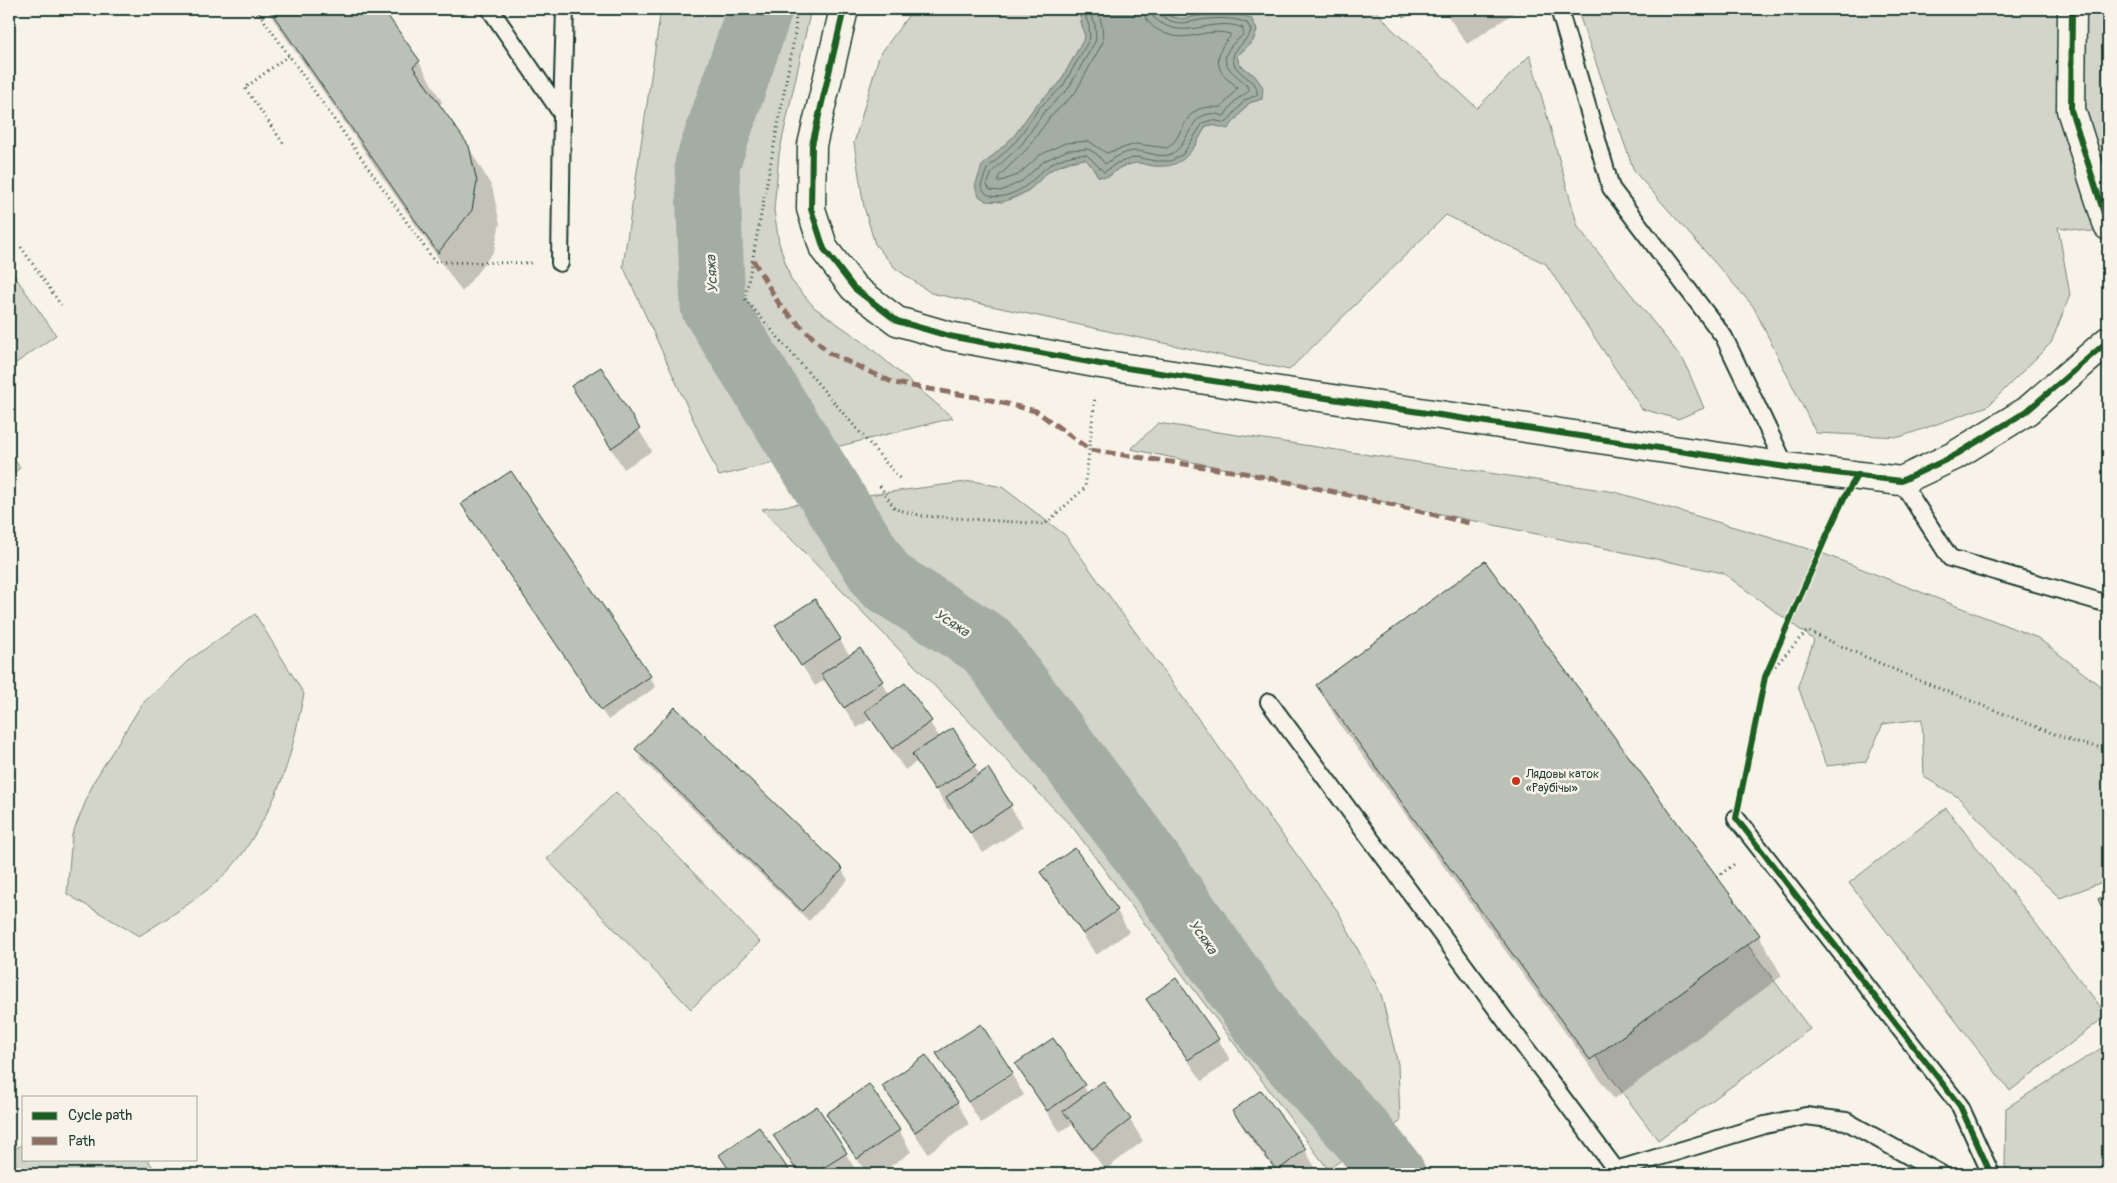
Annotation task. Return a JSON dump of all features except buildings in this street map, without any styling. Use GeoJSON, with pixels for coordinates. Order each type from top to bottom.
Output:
{"type":"FeatureCollection","features":[{"type":"Feature","properties":{"kind":"street"},"geometry":{"type":"LineString","coordinates":[[844,9],[812,144],[811,209],[824,249],[854,288],[897,321],[949,336],[1100,364],[1786,467],[1901,481],[1954,456],[2027,411],[2108,341]]}},
{"type":"Feature","properties":{"kind":"street"},"geometry":{"type":"LineString","coordinates":[[2072,9],[2071,110],[2108,226]]}},
{"type":"Feature","properties":{"kind":"lane"},"geometry":{"type":"LineString","coordinates":[[490,9],[562,114]]}},
{"type":"Feature","properties":{"kind":"lane"},"geometry":{"type":"LineString","coordinates":[[560,263],[565,9]]}},
{"type":"Feature","properties":{"kind":"lane"},"geometry":{"type":"LineString","coordinates":[[1559,9],[1612,188],[1724,337],[1786,467]]}},
{"type":"Feature","properties":{"kind":"lane"},"geometry":{"type":"LineString","coordinates":[[1901,481],[1950,558],[2102,602],[2108,602]]}},
{"type":"Feature","properties":{"kind":"lane"},"geometry":{"type":"LineString","coordinates":[[1269,702],[1616,1170],[1765,1125],[1806,1116],[1846,1121],[1941,1174]]}},
{"type":"Feature","properties":{"kind":"lane"},"geometry":{"type":"LineString","coordinates":[[1736,818],[1960,1106],[1991,1174]]}},
{"type":"Feature","properties":{"kind":"path"},"geometry":{"type":"LineString","coordinates":[[256,9],[435,262],[560,263]]}},
{"type":"Feature","properties":{"kind":"path"},"geometry":{"type":"LineString","coordinates":[[283,143],[245,88],[290,55]]}},
{"type":"Feature","properties":{"kind":"path"},"geometry":{"type":"LineString","coordinates":[[21,247],[61,305]]}},
{"type":"Feature","properties":{"kind":"path"},"geometry":{"type":"LineString","coordinates":[[880,486],[895,510],[924,516],[1045,524],[1085,488],[1100,364]]}},
{"type":"Feature","properties":{"kind":"path"},"geometry":{"type":"LineString","coordinates":[[1736,818],[1766,678],[1844,498]]}},
{"type":"Feature","properties":{"kind":"path"},"geometry":{"type":"LineString","coordinates":[[1766,678],[1807,631],[1918,680],[2069,740],[2108,749]]}},
{"type":"Feature","properties":{"kind":"shaded area"},"geometry":{"type":"Polygon","coordinates":[[[661,9],[811,9],[779,154],[774,210],[779,243],[791,280],[815,308],[866,344],[953,418],[719,476],[623,266],[661,9]]]}},
{"type":"Feature","properties":{"kind":"shaded area"},"geometry":{"type":"Polygon","coordinates":[[[922,9],[1053,9],[1072,14],[1072,9],[1078,9],[1085,37],[1059,84],[1036,105],[1014,136],[982,166],[979,196],[998,202],[1012,199],[1024,193],[1051,170],[1063,164],[1076,161],[1085,159],[1098,176],[1110,176],[1119,168],[1136,162],[1155,166],[1195,146],[1206,126],[1212,125],[1228,128],[1249,103],[1262,99],[1255,76],[1239,64],[1237,56],[1253,41],[1257,30],[1251,18],[1235,15],[1208,14],[1179,18],[1160,9],[1375,9],[1392,29],[1477,108],[1530,55],[1578,227],[1684,361],[1704,408],[1678,419],[1642,409],[1546,264],[1446,215],[1289,370],[931,293],[895,268],[875,244],[864,207],[854,143],[879,56],[911,12],[922,9]]]}},
{"type":"Feature","properties":{"kind":"shaded area"},"geometry":{"type":"Polygon","coordinates":[[[1397,9],[1423,9],[1404,17],[1397,9]]]}},
{"type":"Feature","properties":{"kind":"shaded area"},"geometry":{"type":"Polygon","coordinates":[[[1577,9],[2108,9],[2108,234],[2058,227],[2070,295],[2051,343],[1988,406],[1900,437],[1816,433],[1753,306],[1634,171],[1577,9]]]}},
{"type":"Feature","properties":{"kind":"shaded area"},"geometry":{"type":"Polygon","coordinates":[[[9,268],[56,335],[9,368],[9,268]]]}},
{"type":"Feature","properties":{"kind":"shaded area"},"geometry":{"type":"Polygon","coordinates":[[[1158,423],[1615,492],[1819,552],[2038,638],[2108,692],[2108,880],[2060,898],[2007,849],[1958,797],[1924,777],[1922,719],[1883,724],[1866,762],[1826,766],[1798,686],[1814,640],[1723,573],[1131,449],[1158,423]]]}},
{"type":"Feature","properties":{"kind":"shaded area"},"geometry":{"type":"Polygon","coordinates":[[[9,451],[20,468],[9,476],[9,451]]]}},
{"type":"Feature","properties":{"kind":"shaded area"},"geometry":{"type":"Polygon","coordinates":[[[973,481],[1002,487],[1065,535],[1339,913],[1381,994],[1398,1064],[1400,1122],[1328,1169],[1074,829],[762,509],[973,481]]]}},
{"type":"Feature","properties":{"kind":"shaded area"},"geometry":{"type":"Polygon","coordinates":[[[255,614],[304,694],[283,778],[262,822],[233,866],[209,889],[139,936],[67,894],[72,835],[94,781],[142,704],[189,660],[255,614]]]}},
{"type":"Feature","properties":{"kind":"shaded area"},"geometry":{"type":"Polygon","coordinates":[[[616,792],[760,942],[691,1009],[547,859],[616,792]]]}},
{"type":"Feature","properties":{"kind":"shaded area"},"geometry":{"type":"Polygon","coordinates":[[[1946,808],[2107,1015],[2010,1091],[1849,883],[1946,808]]]}},
{"type":"Feature","properties":{"kind":"shaded area"},"geometry":{"type":"Polygon","coordinates":[[[1747,944],[1810,1029],[1658,1140],[1595,1056],[1747,944]]]}},
{"type":"Feature","properties":{"kind":"shaded area"},"geometry":{"type":"Polygon","coordinates":[[[2108,1044],[2108,1174],[2011,1174],[2005,1168],[2006,1108],[2108,1044]]]}},
{"type":"Feature","properties":{"kind":"shaded area"},"geometry":{"type":"Polygon","coordinates":[[[22,1145],[22,1160],[148,1160],[158,1174],[9,1174],[9,1151],[22,1145]]]}},
{"type":"Feature","properties":{"kind":"shaded area"},"geometry":{"type":"Polygon","coordinates":[[[986,1168],[996,1174],[964,1174],[986,1168]]]}},
{"type":"Feature","properties":{"kind":"water"},"geometry":{"type":"Polygon","coordinates":[[[1078,9],[1160,9],[1172,17],[1183,19],[1207,14],[1238,14],[1251,18],[1257,30],[1253,41],[1237,56],[1239,64],[1255,76],[1263,87],[1262,99],[1249,103],[1228,129],[1212,125],[1206,126],[1187,156],[1174,164],[1155,166],[1135,163],[1121,167],[1104,177],[1098,176],[1085,159],[1070,161],[1050,170],[1029,190],[1003,202],[986,201],[979,196],[975,186],[982,166],[1014,136],[1036,105],[1059,84],[1085,37],[1078,9]]]}},
{"type":"Feature","properties":{"kind":"waterway","name":"Усяжа"},"geometry":{"type":"LineString","coordinates":[[760,9],[707,165],[713,306],[884,580],[987,645],[1133,839],[1271,1034],[1359,1131],[1393,1174]]}},
{"type":"Feature","properties":{"kind":"marked path"},"geometry":{"type":"LineString","coordinates":[[753,260],[781,307],[829,353],[894,383],[982,398],[1036,411],[1090,450],[1245,473],[1469,523]]}},
{"type":"Feature","properties":{"kind":"cycle path"},"geometry":{"type":"LineString","coordinates":[[844,9],[812,145],[811,209],[824,249],[854,288],[897,321],[949,336],[1100,364],[1786,467],[1901,481],[1954,456],[2027,411],[2108,341]]}},
{"type":"Feature","properties":{"kind":"cycle path"},"geometry":{"type":"LineString","coordinates":[[2072,9],[2071,110],[2108,226]]}},
{"type":"Feature","properties":{"kind":"cycle path"},"geometry":{"type":"LineString","coordinates":[[1858,474],[1844,498],[1826,537],[1765,677],[1736,818],[1960,1106],[1991,1174]]}},
{"type":"Feature","properties":{"kind":"place","name":"Лядовы каток «Раўбічы»"},"geometry":{"type":"Point","coordinates":[1516,781]}}]}
